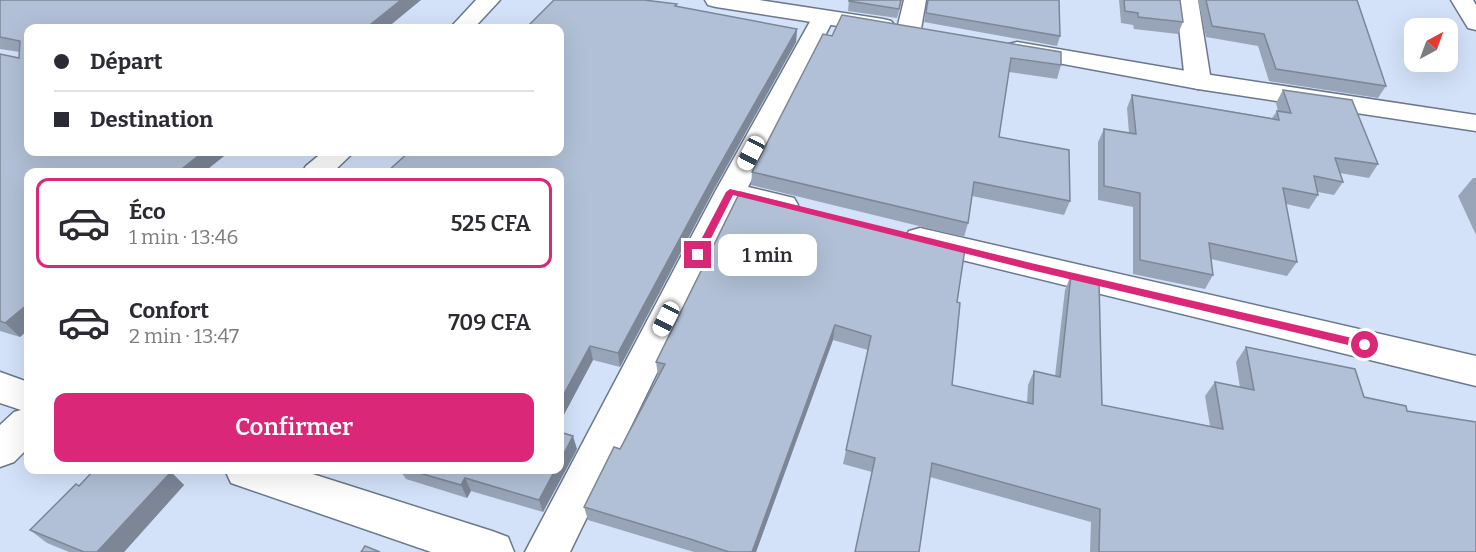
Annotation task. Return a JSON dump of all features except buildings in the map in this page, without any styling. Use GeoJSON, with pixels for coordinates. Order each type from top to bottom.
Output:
{"type":"FeatureCollection","features":[{"type":"Feature","properties":{"kind":"street"},"geometry":{"type":"LineString","coordinates":[[465,24],[489,0]]}},
{"type":"Feature","properties":{"kind":"street"},"geometry":{"type":"LineString","coordinates":[[716,0],[920,31],[915,0]]}},
{"type":"Feature","properties":{"kind":"street"},"geometry":{"type":"LineString","coordinates":[[1187,0],[1198,81]]}},
{"type":"Feature","properties":{"kind":"street"},"geometry":{"type":"LineString","coordinates":[[1462,0],[1476,23]]}},
{"type":"Feature","properties":{"kind":"street"},"geometry":{"type":"LineString","coordinates":[[547,552],[730,192],[823,18]]}},
{"type":"Feature","properties":{"kind":"street"},"geometry":{"type":"LineString","coordinates":[[990,44],[1198,81],[1476,123]]}},
{"type":"Feature","properties":{"kind":"street"},"geometry":{"type":"LineString","coordinates":[[321,168],[335,156]]}},
{"type":"Feature","properties":{"kind":"street"},"geometry":{"type":"LineString","coordinates":[[730,192],[811,212]]}},
{"type":"Feature","properties":{"kind":"street"},"geometry":{"type":"LineString","coordinates":[[892,232],[1476,372]]}},
{"type":"Feature","properties":{"kind":"street"},"geometry":{"type":"LineString","coordinates":[[0,387],[24,396]]}},
{"type":"Feature","properties":{"kind":"street"},"geometry":{"type":"LineString","coordinates":[[0,450],[24,428]]}},
{"type":"Feature","properties":{"kind":"street"},"geometry":{"type":"LineString","coordinates":[[257,474],[492,552]]}},
{"type":"Feature","properties":{"kind":"route"},"geometry":{"type":"LineString","coordinates":[[698,255],[730,192],[1031,267],[1365,345]]}}]}
